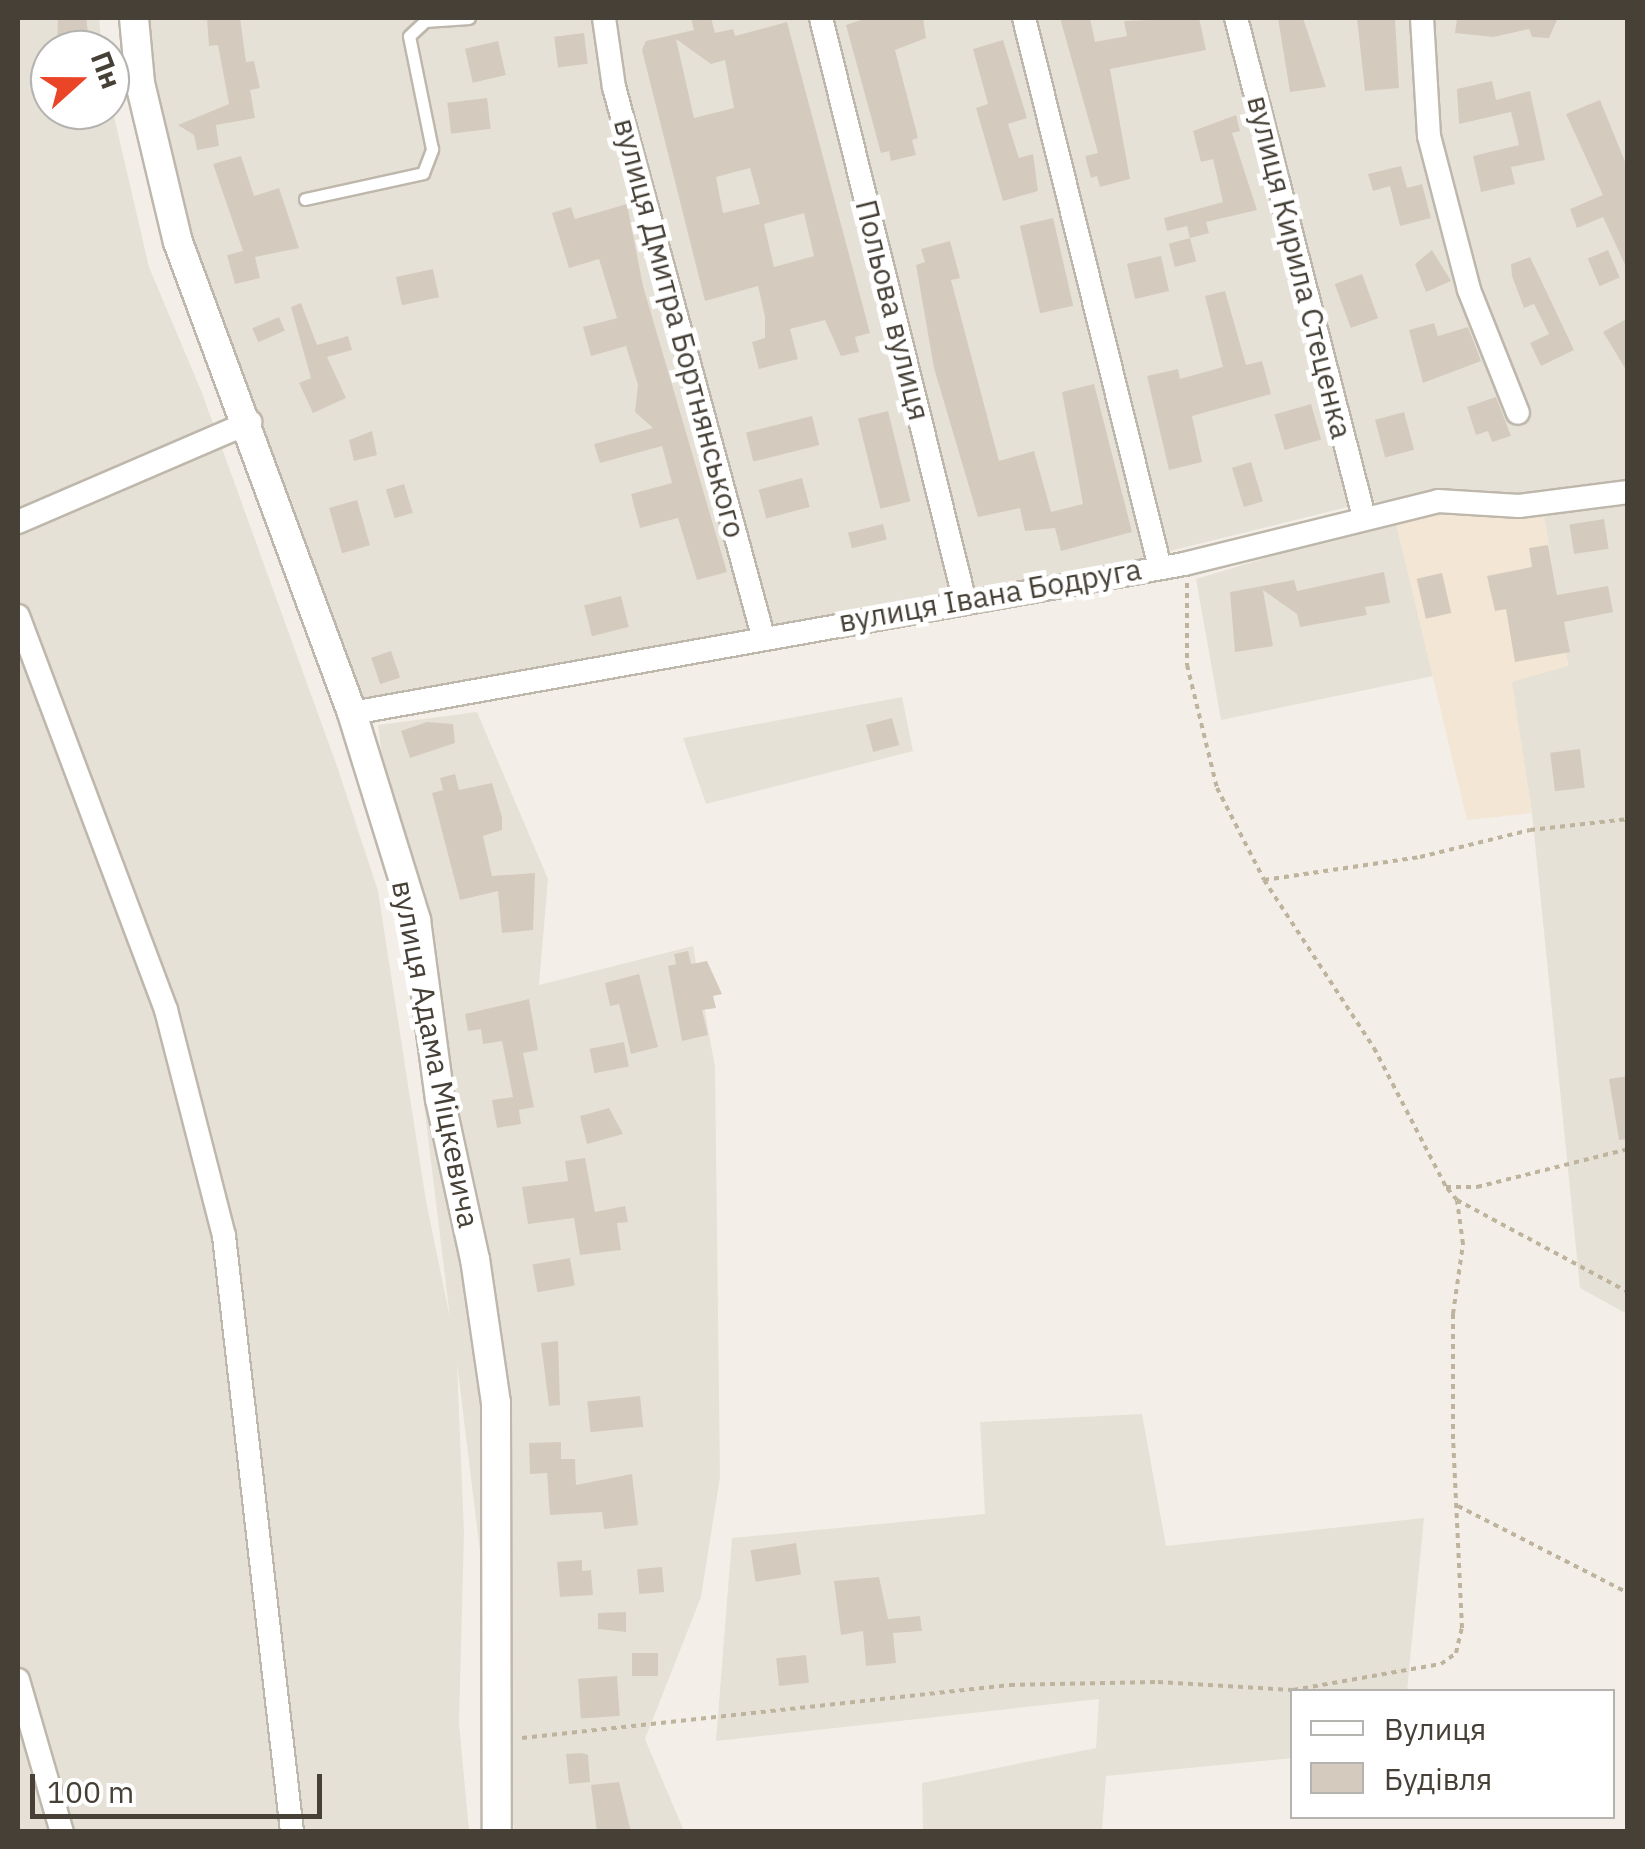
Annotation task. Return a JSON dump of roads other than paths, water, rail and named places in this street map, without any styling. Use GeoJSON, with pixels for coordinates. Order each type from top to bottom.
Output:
{"type":"FeatureCollection","features":[{"type":"Feature","properties":{"kind":"street","name":"вулиця Адама Міцкевича"},"geometry":{"type":"LineString","coordinates":[[134,18],[140,83],[178,242],[250,422],[352,713],[416,920],[440,1099],[475,1258],[496,1403],[492,1742],[496,1832]]}},
{"type":"Feature","properties":{"kind":"street","name":"вулиця Дмитра Бортнянського"},"geometry":{"type":"LineString","coordinates":[[604,18],[614,88],[763,636]]}},
{"type":"Feature","properties":{"kind":"street","name":"Польова вулиця"},"geometry":{"type":"LineString","coordinates":[[820,18],[965,602]]}},
{"type":"Feature","properties":{"kind":"street"},"geometry":{"type":"LineString","coordinates":[[1024,18],[1159,564]]}},
{"type":"Feature","properties":{"kind":"street","name":"вулиця Кирила Стеценка"},"geometry":{"type":"LineString","coordinates":[[1236,18],[1364,517]]}},
{"type":"Feature","properties":{"kind":"street"},"geometry":{"type":"LineString","coordinates":[[1422,18],[1429,136],[1469,290],[1518,413]]}},
{"type":"Feature","properties":{"kind":"street"},"geometry":{"type":"LineString","coordinates":[[18,522],[250,422]]}},
{"type":"Feature","properties":{"kind":"street","name":"вулиця Івана Бодруга"},"geometry":{"type":"LineString","coordinates":[[352,713],[1159,564],[1184,564],[1364,517],[1450,500],[1519,506],[1628,492]]}},
{"type":"Feature","properties":{"kind":"street"},"geometry":{"type":"LineString","coordinates":[[18,616],[166,1010],[224,1236],[292,1832]]}},
{"type":"Feature","properties":{"kind":"street"},"geometry":{"type":"LineString","coordinates":[[18,1680],[62,1832]]}},
{"type":"Feature","properties":{"kind":"lane"},"geometry":{"type":"LineString","coordinates":[[305,199],[423,173],[432,149],[409,36],[425,21],[469,18]]}}]}
